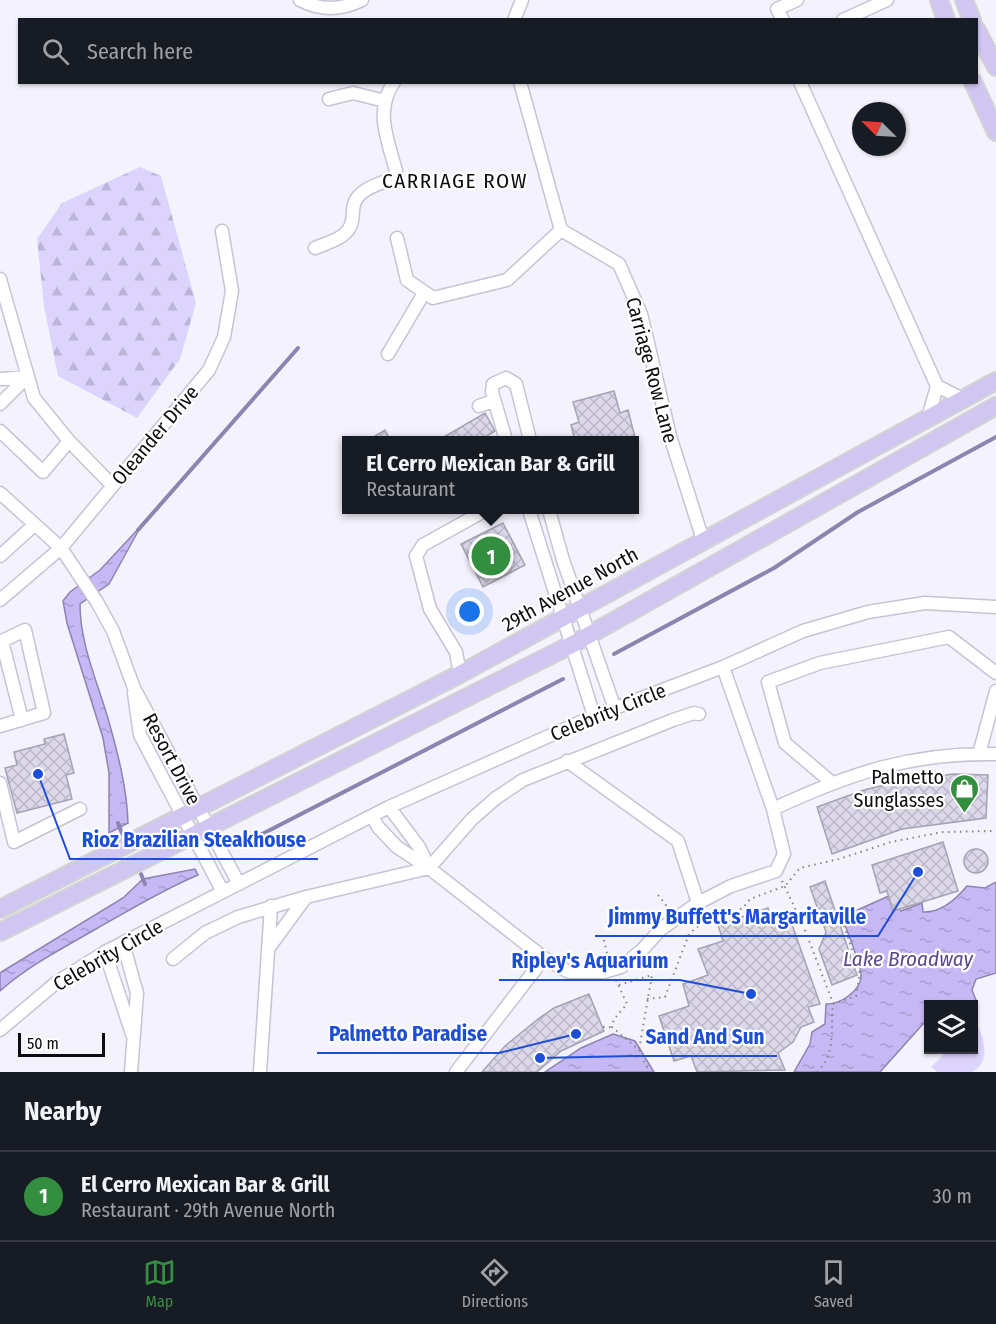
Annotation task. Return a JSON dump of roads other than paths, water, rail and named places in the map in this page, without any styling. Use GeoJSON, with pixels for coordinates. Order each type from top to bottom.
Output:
{"type":"FeatureCollection","features":[{"type":"Feature","properties":{"kind":"main road"},"geometry":{"type":"LineString","coordinates":[[939,0],[945,18]]}},
{"type":"Feature","properties":{"kind":"main road"},"geometry":{"type":"LineString","coordinates":[[964,0],[971,18]]}},
{"type":"Feature","properties":{"kind":"main road"},"geometry":{"type":"LineString","coordinates":[[978,33],[996,67]]}},
{"type":"Feature","properties":{"kind":"main road"},"geometry":{"type":"LineString","coordinates":[[974,84],[996,132]]}},
{"type":"Feature","properties":{"kind":"main road","name":"29th Avenue North"},"geometry":{"type":"LineString","coordinates":[[0,909],[460,674],[996,381]]}},
{"type":"Feature","properties":{"kind":"main road"},"geometry":{"type":"LineString","coordinates":[[0,932],[191,835],[209,829],[573,644],[996,406]]}},
{"type":"Feature","properties":{"kind":"street"},"geometry":{"type":"LineString","coordinates":[[300,0],[313,6],[346,8],[362,0]]}},
{"type":"Feature","properties":{"kind":"street"},"geometry":{"type":"LineString","coordinates":[[515,18],[522,0]]}},
{"type":"Feature","properties":{"kind":"street"},"geometry":{"type":"LineString","coordinates":[[847,18],[887,0]]}},
{"type":"Feature","properties":{"kind":"street"},"geometry":{"type":"LineString","coordinates":[[782,18],[777,9],[793,1]]}},
{"type":"Feature","properties":{"kind":"street"},"geometry":{"type":"LineString","coordinates":[[315,248],[343,237],[352,222],[352,207],[357,198],[365,190],[394,178],[396,171],[383,120],[385,100],[393,84]]}},
{"type":"Feature","properties":{"kind":"street"},"geometry":{"type":"LineString","coordinates":[[397,238],[407,280],[433,298],[507,280],[561,230],[521,84]]}},
{"type":"Feature","properties":{"kind":"street"},"geometry":{"type":"LineString","coordinates":[[801,84],[938,386],[963,399]]}},
{"type":"Feature","properties":{"kind":"street"},"geometry":{"type":"LineString","coordinates":[[329,99],[353,93],[385,100]]}},
{"type":"Feature","properties":{"kind":"street","name":"Carriage Row Lane"},"geometry":{"type":"LineString","coordinates":[[561,230],[619,264],[641,314],[670,436],[703,540]]}},
{"type":"Feature","properties":{"kind":"street","name":"Oleander Drive"},"geometry":{"type":"LineString","coordinates":[[0,600],[61,548],[209,370],[224,338],[232,291],[222,231]]}},
{"type":"Feature","properties":{"kind":"street"},"geometry":{"type":"LineString","coordinates":[[0,279],[34,399],[69,441],[112,485]]}},
{"type":"Feature","properties":{"kind":"street"},"geometry":{"type":"LineString","coordinates":[[388,354],[424,292]]}},
{"type":"Feature","properties":{"kind":"street"},"geometry":{"type":"LineString","coordinates":[[0,379],[27,377]]}},
{"type":"Feature","properties":{"kind":"street"},"geometry":{"type":"LineString","coordinates":[[0,404],[27,377]]}},
{"type":"Feature","properties":{"kind":"street"},"geometry":{"type":"LineString","coordinates":[[504,436],[493,401],[494,384],[500,380],[512,379],[516,384],[529,436]]}},
{"type":"Feature","properties":{"kind":"street"},"geometry":{"type":"LineString","coordinates":[[928,418],[938,386]]}},
{"type":"Feature","properties":{"kind":"street"},"geometry":{"type":"LineString","coordinates":[[479,406],[493,401]]}},
{"type":"Feature","properties":{"kind":"street"},"geometry":{"type":"LineString","coordinates":[[0,431],[43,472],[69,441]]}},
{"type":"Feature","properties":{"kind":"street","name":"Resort Drive"},"geometry":{"type":"LineString","coordinates":[[3,502],[61,548],[97,602],[113,631],[134,688],[209,829]]}},
{"type":"Feature","properties":{"kind":"street"},"geometry":{"type":"LineString","coordinates":[[460,674],[456,652],[430,609],[416,556],[423,545],[479,514]]}},
{"type":"Feature","properties":{"kind":"street"},"geometry":{"type":"LineString","coordinates":[[530,514],[565,617],[594,716]]}},
{"type":"Feature","properties":{"kind":"street"},"geometry":{"type":"LineString","coordinates":[[550,514],[563,560],[615,709]]}},
{"type":"Feature","properties":{"kind":"street"},"geometry":{"type":"LineString","coordinates":[[0,556],[33,526]]}},
{"type":"Feature","properties":{"kind":"street"},"geometry":{"type":"LineString","coordinates":[[547,568],[563,560]]}},
{"type":"Feature","properties":{"kind":"street","name":"Celebrity Circle"},"geometry":{"type":"LineString","coordinates":[[0,1030],[57,982],[123,942],[389,807],[594,716],[723,667],[803,631],[886,608],[944,603],[996,607]]}},
{"type":"Feature","properties":{"kind":"street"},"geometry":{"type":"LineString","coordinates":[[0,726],[22,720],[44,713],[25,630],[1,641],[22,720]]}},
{"type":"Feature","properties":{"kind":"street"},"geometry":{"type":"LineString","coordinates":[[831,782],[784,743],[768,682],[820,663],[950,637],[996,673]]}},
{"type":"Feature","properties":{"kind":"street"},"geometry":{"type":"LineString","coordinates":[[372,816],[378,827],[397,847],[429,868],[544,958],[569,972],[612,970],[631,961],[661,928],[698,903],[731,886],[776,871],[784,854],[773,809],[723,667]]}},
{"type":"Feature","properties":{"kind":"street","name":"Resort Drive"},"geometry":{"type":"LineString","coordinates":[[134,688],[140,735],[191,835]]}},
{"type":"Feature","properties":{"kind":"street"},"geometry":{"type":"LineString","coordinates":[[979,754],[996,692]]}},
{"type":"Feature","properties":{"kind":"street"},"geometry":{"type":"LineString","coordinates":[[173,959],[205,933],[238,917],[306,897],[429,868],[472,819],[496,798],[523,780],[694,712],[699,714]]}},
{"type":"Feature","properties":{"kind":"street"},"geometry":{"type":"LineString","coordinates":[[773,809],[831,782],[900,761],[996,754]]}},
{"type":"Feature","properties":{"kind":"street"},"geometry":{"type":"LineString","coordinates":[[567,761],[678,841],[698,903]]}},
{"type":"Feature","properties":{"kind":"street"},"geometry":{"type":"LineString","coordinates":[[0,783],[14,842],[80,809]]}},
{"type":"Feature","properties":{"kind":"street"},"geometry":{"type":"LineString","coordinates":[[389,807],[419,847],[429,868]]}},
{"type":"Feature","properties":{"kind":"street"},"geometry":{"type":"LineString","coordinates":[[209,829],[239,884]]}},
{"type":"Feature","properties":{"kind":"street"},"geometry":{"type":"LineString","coordinates":[[191,835],[223,892]]}},
{"type":"Feature","properties":{"kind":"street"},"geometry":{"type":"LineString","coordinates":[[267,952],[306,897]]}},
{"type":"Feature","properties":{"kind":"street"},"geometry":{"type":"LineString","coordinates":[[260,1072],[271,906]]}},
{"type":"Feature","properties":{"kind":"street"},"geometry":{"type":"LineString","coordinates":[[123,942],[137,993],[131,1072]]}},
{"type":"Feature","properties":{"kind":"street"},"geometry":{"type":"LineString","coordinates":[[105,952],[134,1041]]}},
{"type":"Feature","properties":{"kind":"street"},"geometry":{"type":"LineString","coordinates":[[456,1072],[544,958]]}},
{"type":"Feature","properties":{"kind":"water"},"geometry":{"type":"Polygon","coordinates":[[[141,526],[109,584],[80,604],[86,649],[112,734],[126,797],[128,823],[109,833],[109,773],[103,738],[67,623],[63,601],[70,592],[100,570],[141,526]]]}},
{"type":"Feature","properties":{"kind":"water"},"geometry":{"type":"Polygon","coordinates":[[[195,869],[198,875],[59,950],[22,973],[0,991],[0,973],[123,898],[143,879],[195,869]]]}},
{"type":"Feature","properties":{"kind":"water","name":"Lake Broadway"},"geometry":{"type":"Polygon","coordinates":[[[996,882],[996,973],[976,979],[972,990],[976,1000],[924,1000],[924,1024],[880,1072],[794,1072],[810,1044],[812,1032],[825,1024],[826,1004],[843,1000],[860,982],[861,971],[842,917],[893,894],[901,911],[922,903],[923,912],[930,912],[948,904],[967,886],[985,888],[996,882]]]}},
{"type":"Feature","properties":{"kind":"water"},"geometry":{"type":"Polygon","coordinates":[[[613,1034],[635,1041],[654,1072],[545,1072],[581,1048],[613,1034]]]}},
{"type":"Feature","properties":{"kind":"waterway"},"geometry":{"type":"LineString","coordinates":[[138,530],[298,348]]}},
{"type":"Feature","properties":{"kind":"waterway"},"geometry":{"type":"LineString","coordinates":[[614,654],[774,568],[858,512],[996,437]]}},
{"type":"Feature","properties":{"kind":"waterway"},"geometry":{"type":"LineString","coordinates":[[237,847],[563,679]]}},
{"type":"Feature","properties":{"kind":"waterway"},"geometry":{"type":"LineString","coordinates":[[118,823],[124,839]]}},
{"type":"Feature","properties":{"kind":"waterway"},"geometry":{"type":"LineString","coordinates":[[141,874],[145,884]]}},
{"type":"Feature","properties":{"kind":"place","name":"El Cerro Mexican Bar & Grill"},"geometry":{"type":"Point","coordinates":[491,556]}},
{"type":"Feature","properties":{"kind":"place","name":"Rioz Brazilian Steakhouse"},"geometry":{"type":"Point","coordinates":[38,774]}},
{"type":"Feature","properties":{"kind":"place","name":"Palmetto Sunglasses"},"geometry":{"type":"Point","coordinates":[965,814]}},
{"type":"Feature","properties":{"kind":"place","name":"Jimmy Buffett's Margaritaville"},"geometry":{"type":"Point","coordinates":[918,872]}},
{"type":"Feature","properties":{"kind":"place","name":"Ripley's Aquarium"},"geometry":{"type":"Point","coordinates":[751,994]}},
{"type":"Feature","properties":{"kind":"place","name":"Palmetto Paradise"},"geometry":{"type":"Point","coordinates":[576,1034]}},
{"type":"Feature","properties":{"kind":"place","name":"Sand And Sun"},"geometry":{"type":"Point","coordinates":[540,1058]}},
{"type":"Feature","properties":{"kind":"district","name":"CARRIAGE ROW"},"geometry":{"type":"Point","coordinates":[455,181]}}]}
